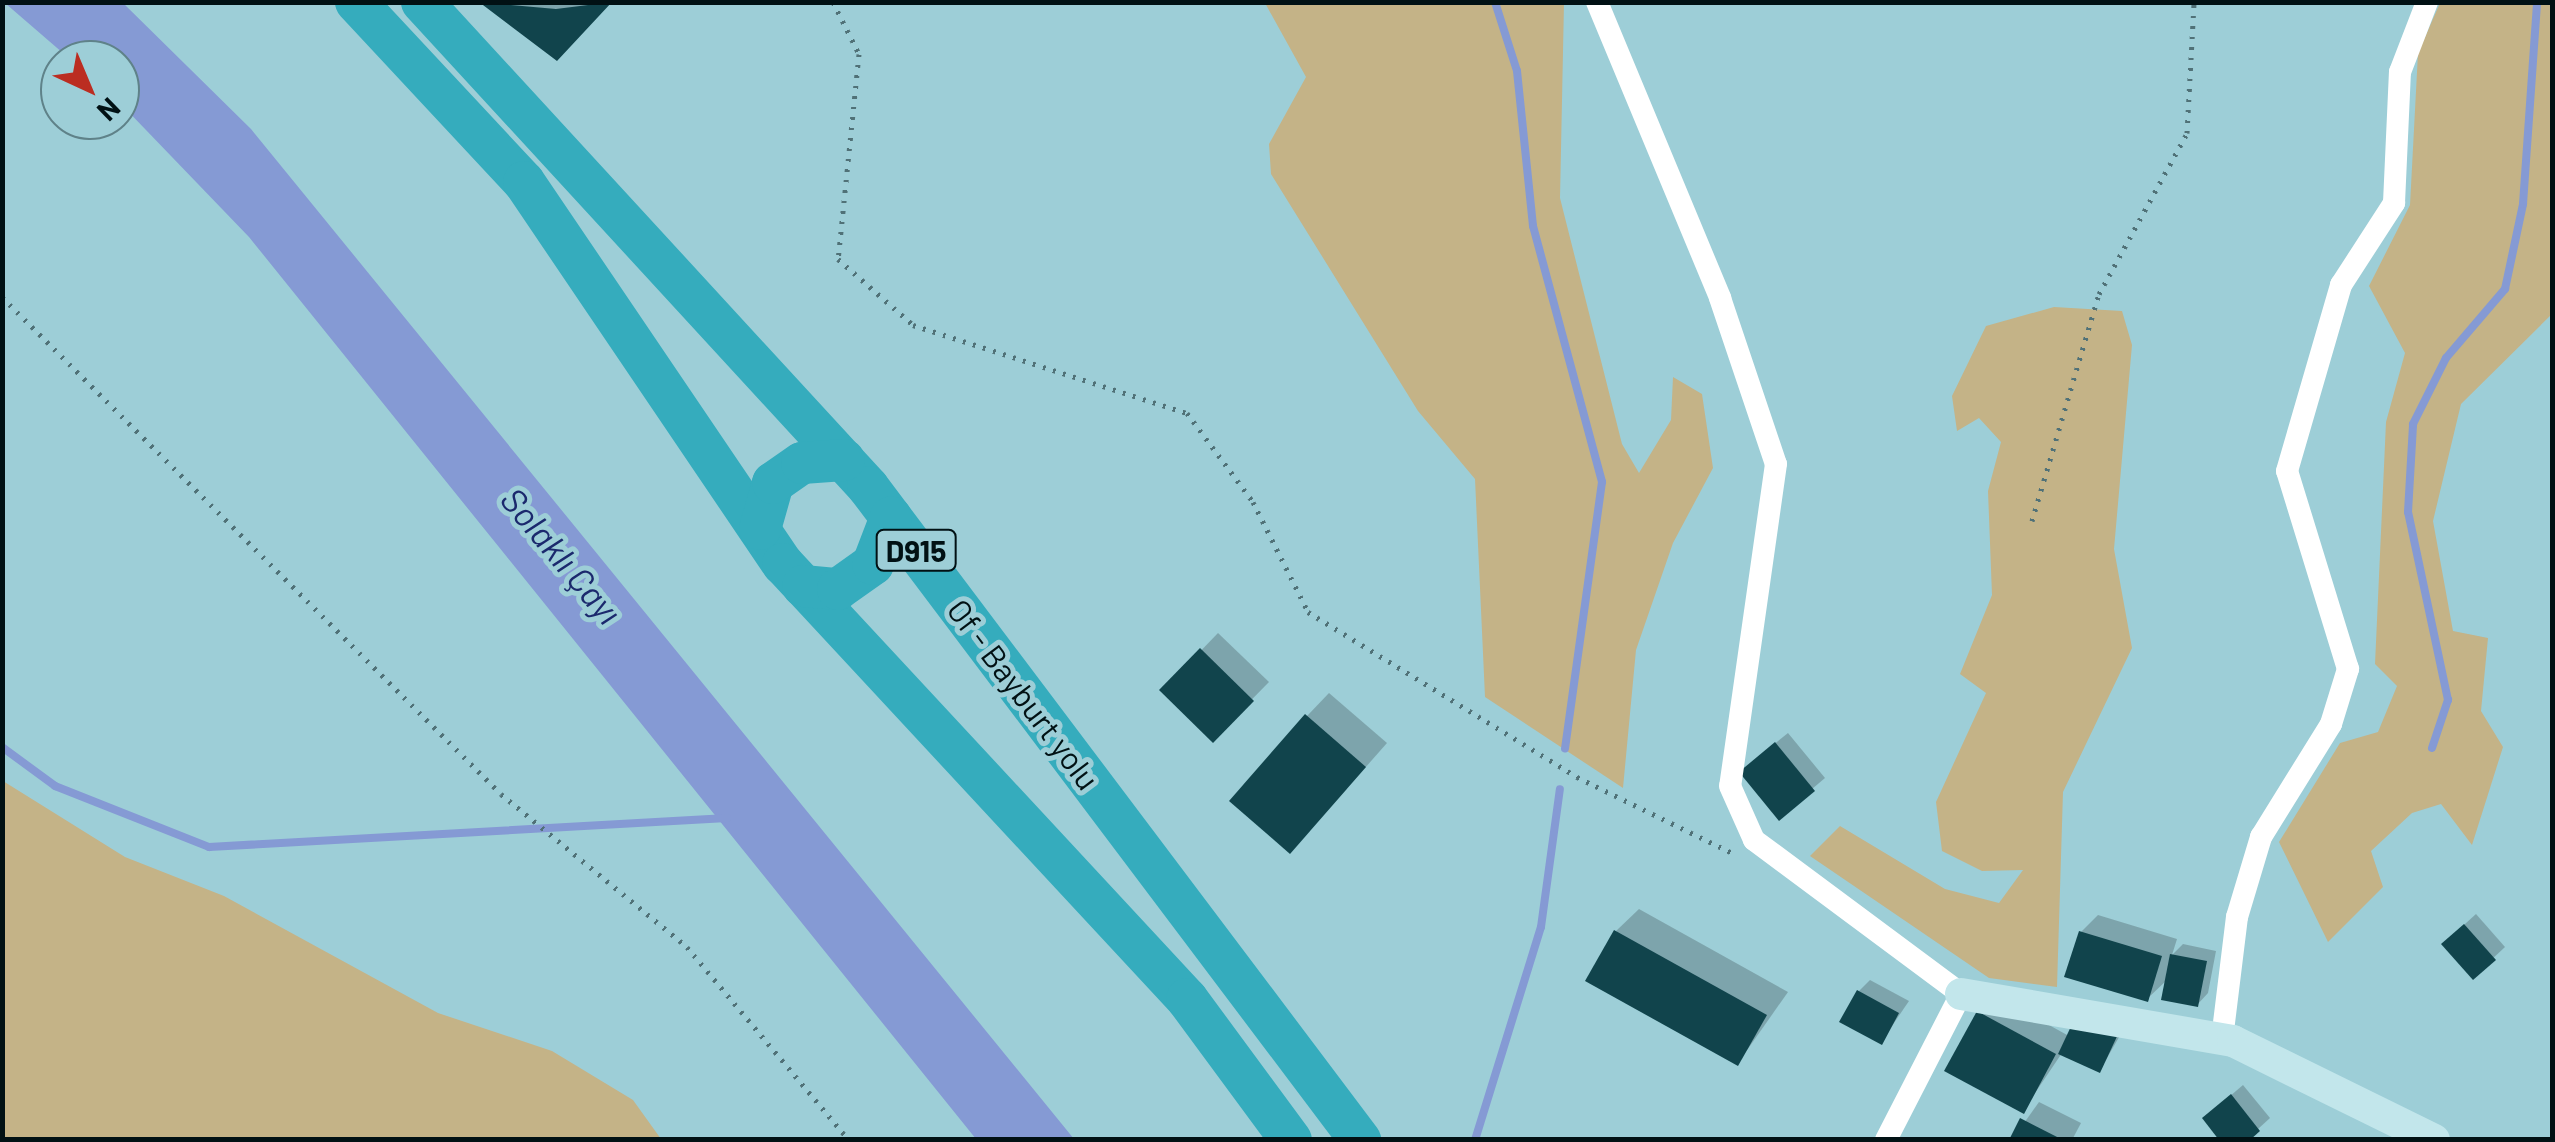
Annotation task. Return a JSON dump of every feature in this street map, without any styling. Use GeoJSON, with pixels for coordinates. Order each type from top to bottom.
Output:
{"type":"FeatureCollection","features":[{"type":"Feature","properties":{"kind":"highway"},"geometry":{"type":"LineString","coordinates":[[356,2],[524,182],[760,529],[804,586],[1187,999],[1291,1140]]}},
{"type":"Feature","properties":{"kind":"highway","name":"Of - Bayburt yolu"},"geometry":{"type":"LineString","coordinates":[[422,2],[844,460],[891,517],[1360,1140]]}},
{"type":"Feature","properties":{"kind":"highway"},"geometry":{"type":"LineString","coordinates":[[760,529],[773,483],[802,464],[844,460]]}},
{"type":"Feature","properties":{"kind":"highway"},"geometry":{"type":"LineString","coordinates":[[804,586],[838,589],[873,564],[891,517]]}},
{"type":"Feature","properties":{"kind":"street"},"geometry":{"type":"LineString","coordinates":[[1598,2],[1720,298],[1776,464],[1730,786],[1754,840],[1961,994],[2222,1039],[2434,1140]]}},
{"type":"Feature","properties":{"kind":"street"},"geometry":{"type":"LineString","coordinates":[[2222,1039],[2237,916],[2261,837],[2330,724],[2348,669],[2286,471],[2341,284],[2394,204],[2400,72],[2427,2]]}},
{"type":"Feature","properties":{"kind":"street"},"geometry":{"type":"LineString","coordinates":[[1886,1140],[1961,994]]}},
{"type":"Feature","properties":{"kind":"path"},"geometry":{"type":"LineString","coordinates":[[833,2],[859,54],[838,260],[913,324],[1186,413],[1253,502],[1308,612],[1577,777],[1751,862]]}},
{"type":"Feature","properties":{"kind":"path"},"geometry":{"type":"LineString","coordinates":[[2032,521],[2099,294],[2187,132],[2194,2]]}},
{"type":"Feature","properties":{"kind":"path"},"geometry":{"type":"LineString","coordinates":[[2,298],[501,794],[687,947],[850,1140]]}},
{"type":"Feature","properties":{"kind":"shaded area"},"geometry":{"type":"Polygon","coordinates":[[[1265,3],[1564,3],[1560,198],[1622,444],[1639,473],[1671,420],[1673,377],[1702,394],[1713,468],[1673,543],[1636,650],[1623,788],[1485,697],[1475,479],[1418,411],[1271,174],[1269,144],[1306,77],[1265,3]]]}},
{"type":"Feature","properties":{"kind":"shaded area"},"geometry":{"type":"Polygon","coordinates":[[[2440,3],[2552,3],[2552,314],[2461,404],[2433,521],[2453,631],[2488,638],[2481,711],[2503,747],[2472,845],[2441,804],[2412,813],[2371,851],[2383,887],[2328,942],[2279,842],[2340,743],[2378,732],[2397,686],[2375,664],[2386,422],[2405,353],[2369,286],[2410,205],[2418,53],[2440,3]]]}},
{"type":"Feature","properties":{"kind":"shaded area"},"geometry":{"type":"Polygon","coordinates":[[[2054,307],[2122,311],[2132,345],[2114,549],[2132,648],[2063,792],[2057,987],[1989,978],[1810,856],[1840,826],[1945,889],[1999,903],[2023,870],[1982,871],[1942,851],[1936,802],[1986,693],[1960,674],[1992,595],[1988,491],[2001,442],[1979,418],[1957,431],[1952,396],[1986,326],[2054,307]]]}},
{"type":"Feature","properties":{"kind":"shaded area"},"geometry":{"type":"Polygon","coordinates":[[[3,781],[125,857],[224,896],[438,1013],[552,1051],[633,1100],[661,1139],[3,1139],[3,781]]]}},
{"type":"Feature","properties":{"kind":"water","name":"Solaklı Çayı"},"geometry":{"type":"Polygon","coordinates":[[[5,3],[123,3],[251,129],[1074,1139],[976,1139],[249,237],[140,124],[140,40],[48,40],[5,3]]]}},
{"type":"Feature","properties":{"kind":"building"},"geometry":{"type":"Polygon","coordinates":[[[479,2],[556,9],[612,2],[557,61],[479,2]]]}},
{"type":"Feature","properties":{"kind":"building"},"geometry":{"type":"Polygon","coordinates":[[[1200,648],[1254,701],[1213,743],[1159,690],[1200,648]]]}},
{"type":"Feature","properties":{"kind":"building"},"geometry":{"type":"Polygon","coordinates":[[[1305,714],[1366,767],[1290,854],[1229,801],[1305,714]]]}},
{"type":"Feature","properties":{"kind":"building"},"geometry":{"type":"Polygon","coordinates":[[[1775,742],[1815,791],[1779,821],[1739,772],[1775,742]]]}},
{"type":"Feature","properties":{"kind":"building"},"geometry":{"type":"Polygon","coordinates":[[[2464,924],[2496,960],[2473,980],[2441,944],[2464,924]]]}},
{"type":"Feature","properties":{"kind":"building"},"geometry":{"type":"Polygon","coordinates":[[[1614,930],[1767,1015],[1738,1066],[1585,981],[1614,930]]]}},
{"type":"Feature","properties":{"kind":"building"},"geometry":{"type":"Polygon","coordinates":[[[2079,931],[2162,956],[2148,1002],[2064,977],[2079,931]]]}},
{"type":"Feature","properties":{"kind":"building"},"geometry":{"type":"Polygon","coordinates":[[[2170,954],[2207,961],[2198,1007],[2161,1000],[2170,954]]]}},
{"type":"Feature","properties":{"kind":"building"},"geometry":{"type":"Polygon","coordinates":[[[1857,990],[1899,1013],[1882,1045],[1839,1022],[1857,990]]]}},
{"type":"Feature","properties":{"kind":"building"},"geometry":{"type":"Polygon","coordinates":[[[1977,1011],[2056,1054],[2024,1114],[1944,1071],[1977,1011]]]}},
{"type":"Feature","properties":{"kind":"building"},"geometry":{"type":"Polygon","coordinates":[[[2074,1020],[2120,1030],[2100,1073],[2058,1054],[2074,1020]]]}},
{"type":"Feature","properties":{"kind":"building"},"geometry":{"type":"Polygon","coordinates":[[[2231,1094],[2260,1131],[2250,1140],[2219,1140],[2202,1118],[2231,1094]]]}},
{"type":"Feature","properties":{"kind":"building"},"geometry":{"type":"Polygon","coordinates":[[[2020,1118],[2063,1140],[2009,1140],[2020,1118]]]}},
{"type":"Feature","properties":{"kind":"waterway"},"geometry":{"type":"LineString","coordinates":[[1495,2],[1517,71],[1533,226],[1602,482],[1565,748]]}},
{"type":"Feature","properties":{"kind":"waterway"},"geometry":{"type":"LineString","coordinates":[[2432,748],[2448,700],[2408,512],[2413,424],[2446,358],[2505,289],[2523,204],[2537,2]]}},
{"type":"Feature","properties":{"kind":"waterway"},"geometry":{"type":"LineString","coordinates":[[2,747],[55,786],[209,847],[727,818]]}},
{"type":"Feature","properties":{"kind":"waterway"},"geometry":{"type":"LineString","coordinates":[[1475,1140],[1541,927],[1560,789]]}}]}
